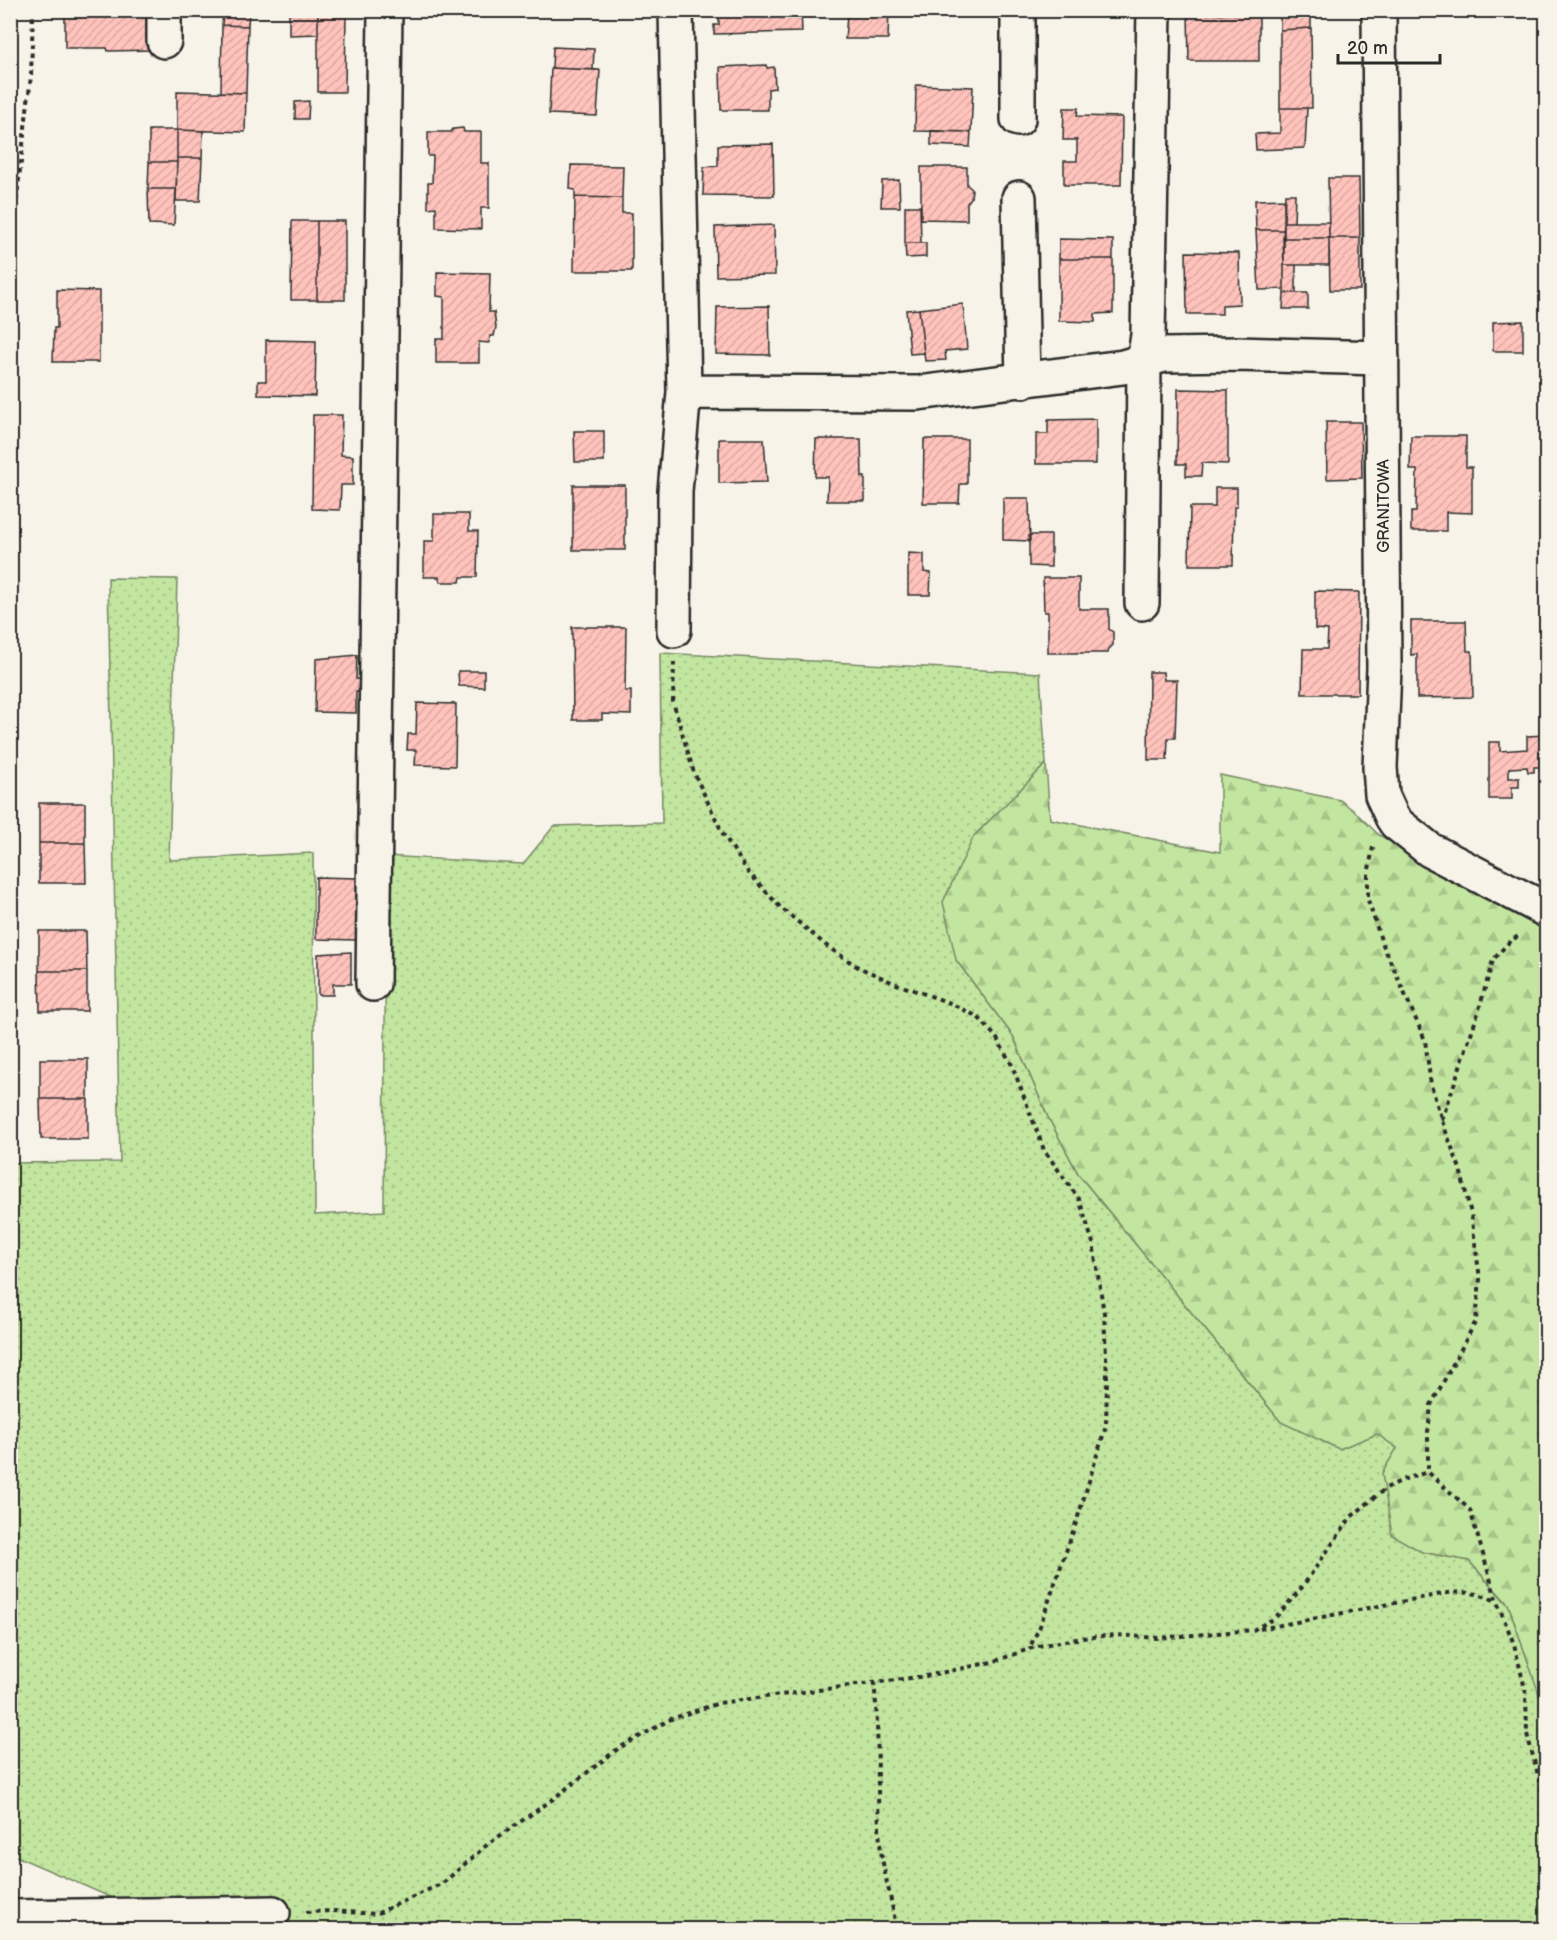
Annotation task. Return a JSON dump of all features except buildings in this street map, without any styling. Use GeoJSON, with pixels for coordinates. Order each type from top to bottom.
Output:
{"type":"FeatureCollection","features":[{"type":"Feature","properties":{"kind":"street"},"geometry":{"type":"LineString","coordinates":[[373,984],[385,10]]}},
{"type":"Feature","properties":{"kind":"street"},"geometry":{"type":"LineString","coordinates":[[674,630],[675,491],[684,392],[676,10]]}},
{"type":"Feature","properties":{"kind":"street"},"geometry":{"type":"LineString","coordinates":[[1018,10],[1018,119]]}},
{"type":"Feature","properties":{"kind":"street"},"geometry":{"type":"LineString","coordinates":[[1142,603],[1144,362],[1149,335],[1154,10]]}},
{"type":"Feature","properties":{"kind":"street","name":"GRANITOWA"},"geometry":{"type":"LineString","coordinates":[[1379,10],[1384,668],[1380,768],[1382,795],[1396,822],[1430,850],[1546,910]]}},
{"type":"Feature","properties":{"kind":"street"},"geometry":{"type":"LineString","coordinates":[[1019,198],[1023,381]]}},
{"type":"Feature","properties":{"kind":"street"},"geometry":{"type":"LineString","coordinates":[[684,392],[918,393],[1123,368],[1164,355],[1237,354],[1382,358]]}},
{"type":"Feature","properties":{"kind":"street"},"geometry":{"type":"LineString","coordinates":[[10,1917],[273,1913]]}},
{"type":"Feature","properties":{"kind":"path"},"geometry":{"type":"LineString","coordinates":[[10,308],[17,196],[31,76],[33,10]]}},
{"type":"Feature","properties":{"kind":"path"},"geometry":{"type":"LineString","coordinates":[[674,630],[673,702],[694,773],[723,834],[748,872],[780,907],[828,947],[858,967],[950,1003],[978,1017],[996,1037],[1012,1065],[1044,1150],[1079,1199],[1093,1243],[1104,1313],[1107,1378],[1106,1426],[1074,1530],[1040,1626],[1028,1649]]}},
{"type":"Feature","properties":{"kind":"path"},"geometry":{"type":"LineString","coordinates":[[1392,817],[1374,840],[1368,875],[1368,900],[1381,940],[1425,1040],[1431,1085],[1466,1192],[1480,1280],[1476,1321],[1431,1405],[1428,1432],[1428,1473],[1470,1510],[1497,1602],[1514,1644],[1526,1693],[1527,1734],[1541,1786],[1546,1817]]}},
{"type":"Feature","properties":{"kind":"path"},"geometry":{"type":"LineString","coordinates":[[1442,1121],[1493,960],[1509,941],[1530,928],[1546,910]]}},
{"type":"Feature","properties":{"kind":"path"},"geometry":{"type":"LineString","coordinates":[[1253,1630],[1275,1618],[1300,1590],[1351,1518],[1386,1488],[1405,1479],[1428,1473]]}},
{"type":"Feature","properties":{"kind":"path"},"geometry":{"type":"LineString","coordinates":[[273,1913],[333,1911],[376,1914],[443,1883],[489,1844],[549,1802],[619,1748],[671,1719],[719,1703],[926,1676],[981,1664],[1028,1649],[1082,1638],[1116,1635],[1158,1638],[1253,1630],[1447,1593],[1481,1594],[1497,1602]]}},
{"type":"Feature","properties":{"kind":"path"},"geometry":{"type":"LineString","coordinates":[[874,1682],[878,1714],[877,1770],[880,1844],[896,1929]]}},
{"type":"Feature","properties":{"kind":"green space"},"geometry":{"type":"Polygon","coordinates":[[[108,578],[177,579],[169,860],[313,853],[315,1215],[384,1211],[386,856],[523,864],[554,826],[662,823],[660,653],[1040,673],[1046,764],[974,836],[956,960],[1013,1036],[1048,1117],[1079,1175],[1281,1422],[1339,1449],[1377,1434],[1397,1448],[1422,1552],[1469,1561],[1508,1605],[1546,1711],[1546,1929],[186,1930],[11,1854],[10,1163],[120,1162],[108,578]]]}},
{"type":"Feature","properties":{"kind":"green space"},"geometry":{"type":"Polygon","coordinates":[[[1046,764],[1050,819],[1220,852],[1220,775],[1340,800],[1379,835],[1471,890],[1546,925],[1546,1714],[1508,1604],[1469,1561],[1422,1552],[1392,1535],[1382,1473],[1397,1448],[1377,1434],[1339,1449],[1281,1422],[1079,1175],[1048,1117],[1013,1036],[956,960],[943,902],[974,836],[1046,764]]]}}]}
